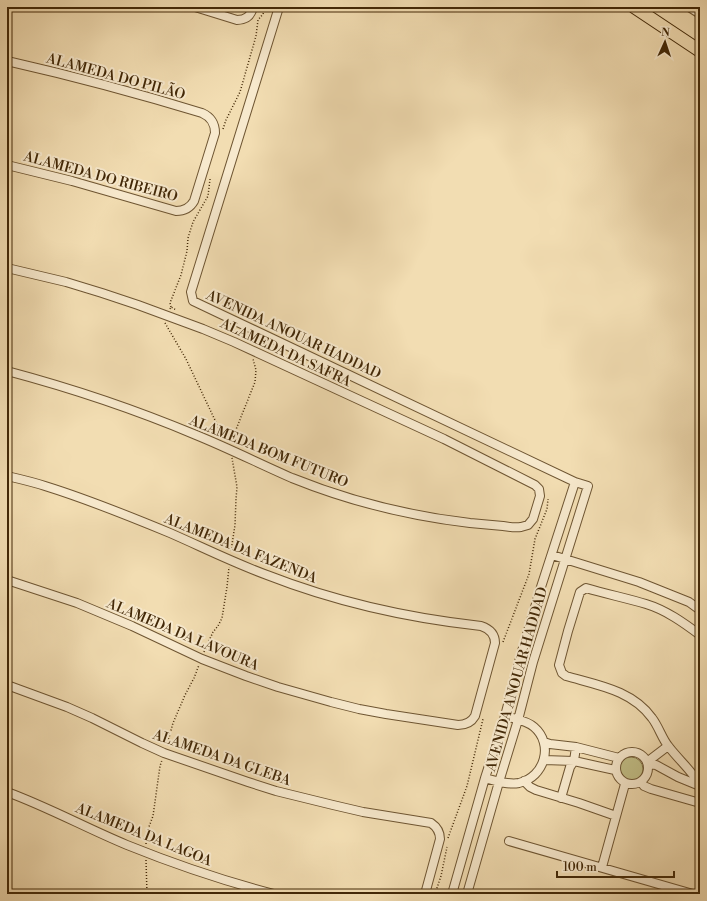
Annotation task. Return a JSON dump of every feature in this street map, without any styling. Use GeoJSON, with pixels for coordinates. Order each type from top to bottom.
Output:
{"type":"FeatureCollection","features":[{"type":"Feature","properties":{"kind":"main road"},"geometry":{"type":"LineString","coordinates":[[634,7],[700,51]]}},
{"type":"Feature","properties":{"kind":"street"},"geometry":{"type":"LineString","coordinates":[[195,7],[233,20],[244,19],[252,12],[253,7]]}},
{"type":"Feature","properties":{"kind":"street","name":"AVENIDA ANOUAR HADDAD"},"geometry":{"type":"LineString","coordinates":[[279,7],[191,292],[193,301],[574,482],[588,486],[533,662],[518,720],[467,894]]}},
{"type":"Feature","properties":{"kind":"street"},"geometry":{"type":"LineString","coordinates":[[689,7],[700,14]]}},
{"type":"Feature","properties":{"kind":"street","name":"ALAMEDA DO PILÃO"},"geometry":{"type":"LineString","coordinates":[[7,61],[86,80],[163,101],[205,115],[212,120],[215,132],[194,201],[187,209]]}},
{"type":"Feature","properties":{"kind":"street","name":"ALAMEDA DO RIBEIRO"},"geometry":{"type":"LineString","coordinates":[[7,165],[78,183],[176,211],[184,211],[187,209]]}},
{"type":"Feature","properties":{"kind":"street","name":"ALAMEDA DA SAFRA"},"geometry":{"type":"LineString","coordinates":[[7,268],[66,282],[102,293],[203,329],[444,439],[537,487],[540,491],[540,496],[533,519],[528,525]]}},
{"type":"Feature","properties":{"kind":"street","name":"ALAMEDA BOM FUTURO"},"geometry":{"type":"LineString","coordinates":[[7,371],[60,386],[127,408],[190,432],[298,480],[331,492],[416,515],[518,528],[528,525]]}},
{"type":"Feature","properties":{"kind":"street","name":"ALAMEDA DA FAZENDA"},"geometry":{"type":"LineString","coordinates":[[7,476],[45,486],[100,506],[171,534],[267,576],[296,586],[347,602],[408,616],[481,626],[486,628],[492,633],[495,640],[494,647],[475,716],[469,723]]}},
{"type":"Feature","properties":{"kind":"street","name":"AVENIDA ANOUAR HADDAD"},"geometry":{"type":"LineString","coordinates":[[452,894],[485,778],[505,716],[520,658],[574,482]]}},
{"type":"Feature","properties":{"kind":"street"},"geometry":{"type":"LineString","coordinates":[[552,555],[639,582],[689,602],[700,610]]}},
{"type":"Feature","properties":{"kind":"street","name":"ALAMEDA DA LAVOURA"},"geometry":{"type":"LineString","coordinates":[[7,580],[49,593],[105,614],[202,659],[271,685],[331,702],[386,714],[458,725],[469,723]]}},
{"type":"Feature","properties":{"kind":"street"},"geometry":{"type":"LineString","coordinates":[[700,635],[690,627],[663,611],[647,604],[586,588],[580,592],[559,665],[562,673],[566,676],[616,691],[632,699],[642,707],[652,718],[668,746],[694,775],[700,785]]}},
{"type":"Feature","properties":{"kind":"street","name":"ALAMEDA DA GLEBA"},"geometry":{"type":"LineString","coordinates":[[7,685],[67,707],[164,753],[220,773],[276,791],[326,804],[363,812],[431,823],[437,828],[440,839],[425,894]]}},
{"type":"Feature","properties":{"kind":"street"},"geometry":{"type":"LineString","coordinates":[[485,778],[512,784],[524,781],[539,771],[544,760],[544,742],[533,726],[505,716]]}},
{"type":"Feature","properties":{"kind":"street"},"geometry":{"type":"LineString","coordinates":[[544,742],[576,747],[619,758]]}},
{"type":"Feature","properties":{"kind":"street"},"geometry":{"type":"LineString","coordinates":[[647,763],[668,746]]}},
{"type":"Feature","properties":{"kind":"street"},"geometry":{"type":"LineString","coordinates":[[560,798],[570,768],[574,761],[576,747]]}},
{"type":"Feature","properties":{"kind":"street"},"geometry":{"type":"LineString","coordinates":[[634,752],[642,755],[647,763],[648,772],[644,779],[633,785],[626,784],[618,778],[615,770],[615,766],[619,758],[626,753],[634,752]]}},
{"type":"Feature","properties":{"kind":"street"},"geometry":{"type":"LineString","coordinates":[[544,760],[574,761],[615,770]]}},
{"type":"Feature","properties":{"kind":"street"},"geometry":{"type":"LineString","coordinates":[[647,763],[656,765],[700,785]]}},
{"type":"Feature","properties":{"kind":"street"},"geometry":{"type":"LineString","coordinates":[[524,781],[530,787],[616,816]]}},
{"type":"Feature","properties":{"kind":"street"},"geometry":{"type":"LineString","coordinates":[[641,782],[644,786],[651,789],[700,803]]}},
{"type":"Feature","properties":{"kind":"street"},"geometry":{"type":"LineString","coordinates":[[602,867],[626,784]]}},
{"type":"Feature","properties":{"kind":"street","name":"ALAMEDA DA LAGOA"},"geometry":{"type":"LineString","coordinates":[[7,792],[127,845],[196,871],[274,894]]}},
{"type":"Feature","properties":{"kind":"street"},"geometry":{"type":"LineString","coordinates":[[509,841],[693,894]]}},
{"type":"Feature","properties":{"kind":"path"},"geometry":{"type":"LineString","coordinates":[[221,135],[226,120],[240,92],[256,36],[258,20],[266,7]]}},
{"type":"Feature","properties":{"kind":"path"},"geometry":{"type":"LineString","coordinates":[[171,307],[170,303],[181,275],[187,251],[188,238],[192,226],[208,196],[210,175]]}},
{"type":"Feature","properties":{"kind":"path"},"geometry":{"type":"LineString","coordinates":[[147,894],[147,832],[153,816],[160,766],[173,723],[213,632],[222,618],[235,525],[237,487],[232,450],[235,432],[255,382],[256,370],[253,359]]}},
{"type":"Feature","properties":{"kind":"shaded area"},"geometry":{"type":"Polygon","coordinates":[[[631,757],[640,760],[643,769],[640,778],[631,781],[622,778],[619,769],[622,760],[631,757]]]}}]}
